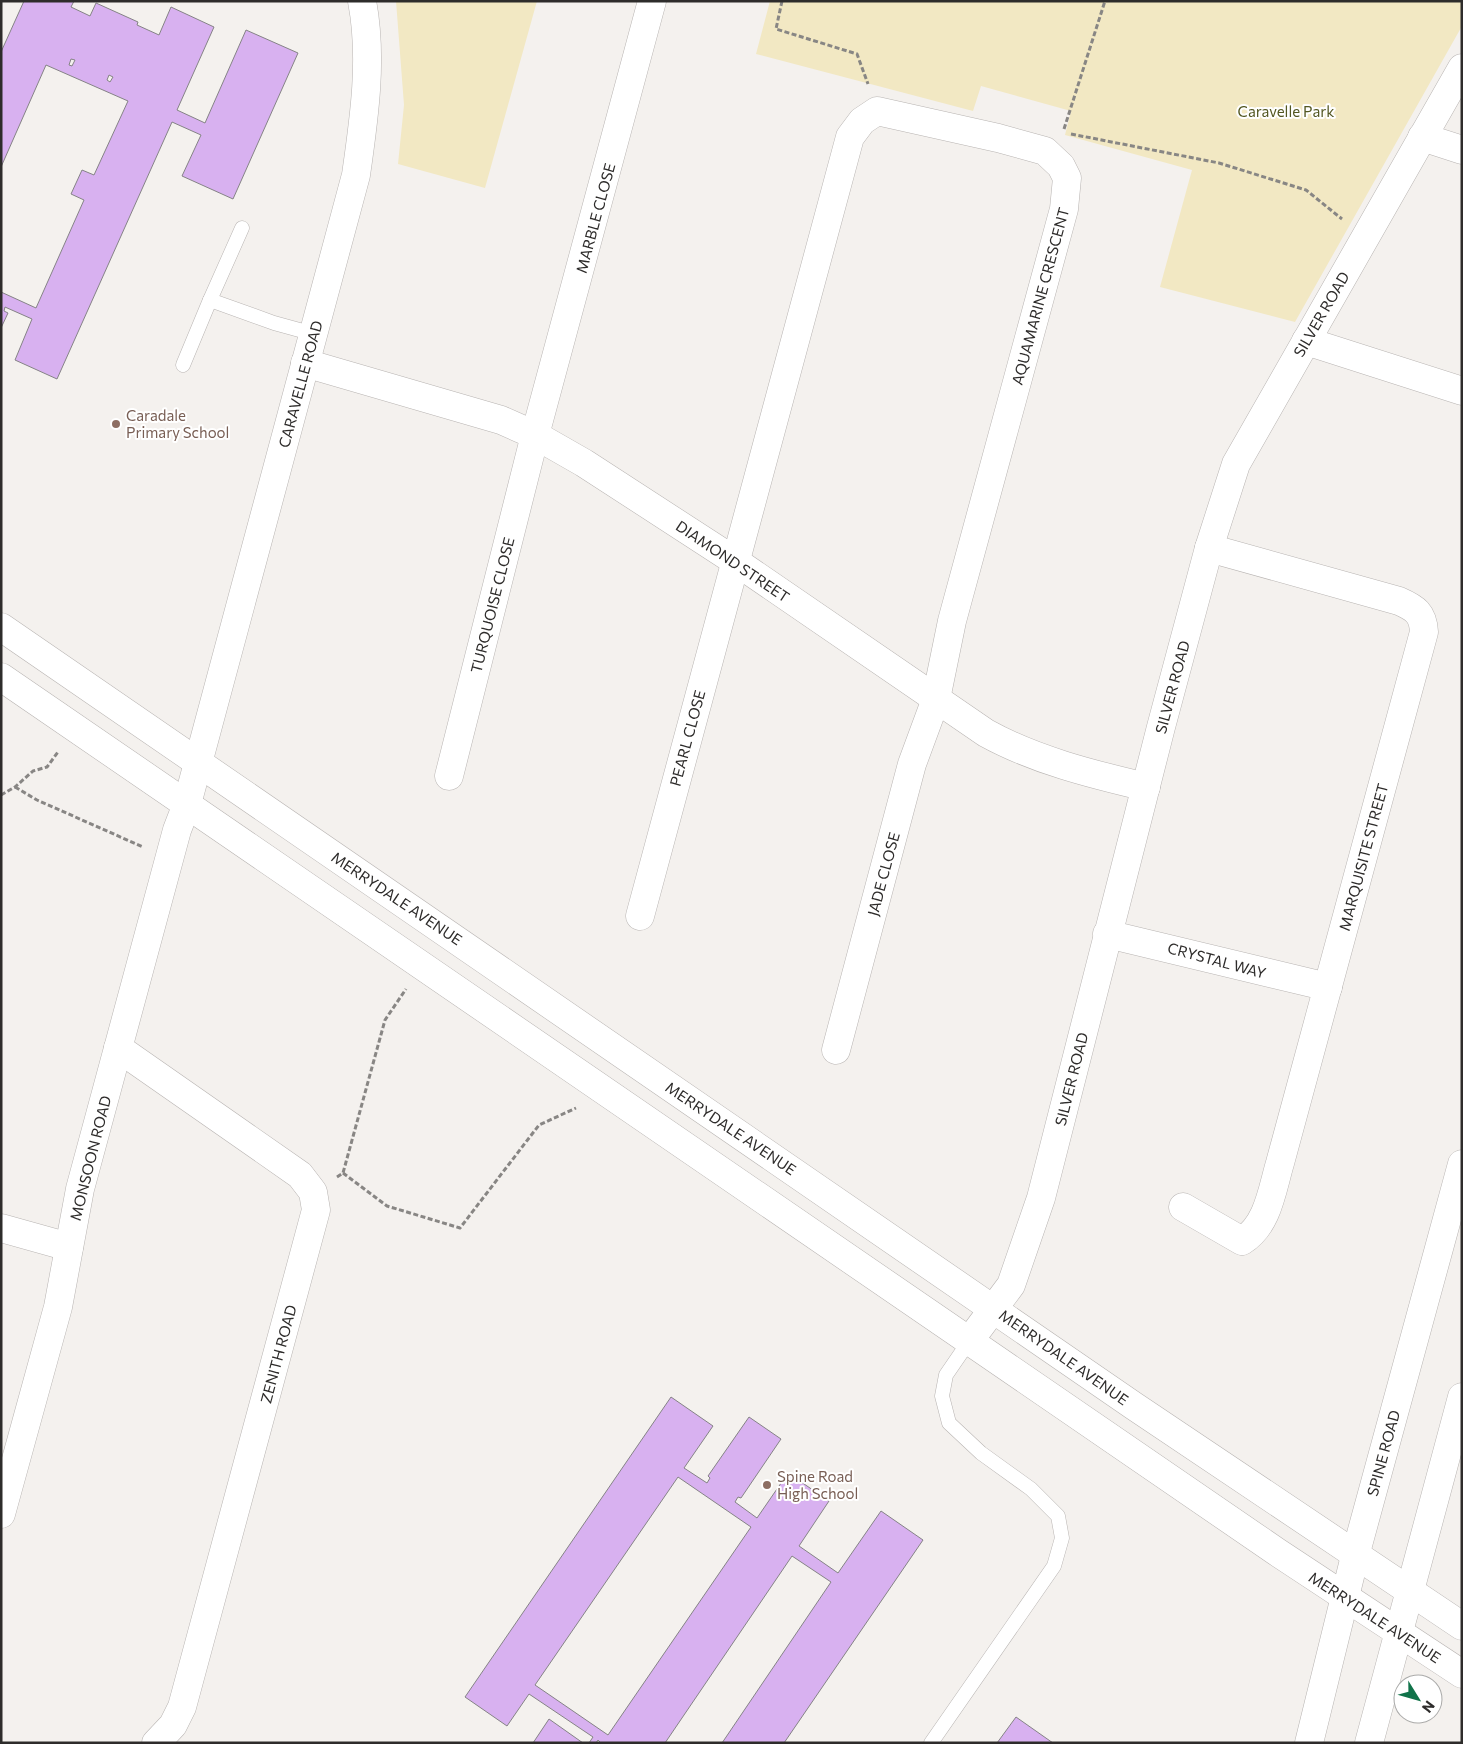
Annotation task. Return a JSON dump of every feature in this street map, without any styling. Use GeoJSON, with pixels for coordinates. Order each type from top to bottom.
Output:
{"type":"FeatureCollection","features":[{"type":"Feature","properties":{"kind":"street","name":"CARAVELLE ROAD"},"geometry":{"type":"LineString","coordinates":[[187,804],[356,175],[365,115],[366,60],[362,1]]}},
{"type":"Feature","properties":{"kind":"street","name":"MARBLE CLOSE"},"geometry":{"type":"LineString","coordinates":[[535,434],[652,1]]}},
{"type":"Feature","properties":{"kind":"street","name":"SILVER ROAD"},"geometry":{"type":"LineString","coordinates":[[970,1340],[1011,1285],[1041,1198],[1107,934],[1209,548],[1236,464],[1462,68]]}},
{"type":"Feature","properties":{"kind":"street"},"geometry":{"type":"LineString","coordinates":[[735,561],[850,137],[862,121],[877,111]]}},
{"type":"Feature","properties":{"kind":"street","name":"AQUAMARINE CRESCENT"},"geometry":{"type":"LineString","coordinates":[[877,111],[998,138],[1045,151],[1061,166],[1067,178],[1064,209],[952,621],[936,699]]}},
{"type":"Feature","properties":{"kind":"street"},"geometry":{"type":"LineString","coordinates":[[1422,137],[1462,150]]}},
{"type":"Feature","properties":{"kind":"street"},"geometry":{"type":"LineString","coordinates":[[1306,341],[1462,390]]}},
{"type":"Feature","properties":{"kind":"street","name":"DIAMOND STREET"},"geometry":{"type":"LineString","coordinates":[[305,363],[501,420],[535,434],[584,463],[735,561],[936,699],[1013,748],[1093,774],[1146,788]]}},
{"type":"Feature","properties":{"kind":"street","name":"TURQUOISE CLOSE"},"geometry":{"type":"LineString","coordinates":[[448,776],[535,434]]}},
{"type":"Feature","properties":{"kind":"street","name":"MARQUISITE STREET"},"geometry":{"type":"LineString","coordinates":[[1183,1208],[1242,1241],[1254,1234],[1262,1221],[1280,1163],[1421,642],[1423,620],[1413,607],[1399,601],[1209,548]]}},
{"type":"Feature","properties":{"kind":"street","name":"PEARL CLOSE"},"geometry":{"type":"LineString","coordinates":[[640,916],[735,561]]}},
{"type":"Feature","properties":{"kind":"street","name":"MERRYDALE AVENUE"},"geometry":{"type":"LineString","coordinates":[[1,627],[1355,1556],[1462,1626]]}},
{"type":"Feature","properties":{"kind":"street","name":"MERRYDALE AVENUE"},"geometry":{"type":"LineString","coordinates":[[1,677],[1345,1598],[1462,1674]]}},
{"type":"Feature","properties":{"kind":"street","name":"JADE CLOSE"},"geometry":{"type":"LineString","coordinates":[[836,1050],[912,764],[936,699]]}},
{"type":"Feature","properties":{"kind":"street","name":"MONSOON ROAD"},"geometry":{"type":"LineString","coordinates":[[1,1514],[58,1307],[80,1189],[177,830],[187,804]]}},
{"type":"Feature","properties":{"kind":"street","name":"CRYSTAL WAY"},"geometry":{"type":"LineString","coordinates":[[1107,934],[1328,987]]}},
{"type":"Feature","properties":{"kind":"street","name":"ZENITH ROAD"},"geometry":{"type":"LineString","coordinates":[[118,1048],[300,1175],[308,1182],[316,1201],[312,1229],[182,1707],[173,1725],[156,1743]]}},
{"type":"Feature","properties":{"kind":"street","name":"SPINE ROAD"},"geometry":{"type":"LineString","coordinates":[[1308,1743],[1355,1556],[1462,1164]]}},
{"type":"Feature","properties":{"kind":"street"},"geometry":{"type":"LineString","coordinates":[[1,1228],[69,1248]]}},
{"type":"Feature","properties":{"kind":"street"},"geometry":{"type":"LineString","coordinates":[[1369,1743],[1462,1397]]}},
{"type":"Feature","properties":{"kind":"lane"},"geometry":{"type":"LineString","coordinates":[[183,365],[242,228]]}},
{"type":"Feature","properties":{"kind":"lane"},"geometry":{"type":"LineString","coordinates":[[210,300],[274,323],[314,334]]}},
{"type":"Feature","properties":{"kind":"lane"},"geometry":{"type":"LineString","coordinates":[[931,1743],[1054,1566],[1062,1538],[1058,1516],[1031,1489],[980,1453],[949,1423],[942,1396],[946,1375],[970,1340]]}},
{"type":"Feature","properties":{"kind":"path"},"geometry":{"type":"LineString","coordinates":[[782,1],[776,30],[857,54],[877,111]]}},
{"type":"Feature","properties":{"kind":"path"},"geometry":{"type":"LineString","coordinates":[[1105,1],[1062,132],[1219,163],[1306,190],[1338,214],[1360,244]]}},
{"type":"Feature","properties":{"kind":"path"},"geometry":{"type":"LineString","coordinates":[[1,795],[15,787],[33,771],[47,767],[64,744]]}},
{"type":"Feature","properties":{"kind":"path"},"geometry":{"type":"LineString","coordinates":[[15,787],[37,800],[146,848]]}},
{"type":"Feature","properties":{"kind":"path"},"geometry":{"type":"LineString","coordinates":[[330,1181],[344,1173],[385,1020],[411,981]]}},
{"type":"Feature","properties":{"kind":"path"},"geometry":{"type":"LineString","coordinates":[[344,1173],[387,1206],[460,1228],[539,1125],[581,1106]]}},
{"type":"Feature","properties":{"kind":"sand"},"geometry":{"type":"Polygon","coordinates":[[[396,1],[537,1],[485,188],[398,164],[404,105],[396,1]]]}},
{"type":"Feature","properties":{"kind":"sand","name":"Caravelle Park"},"geometry":{"type":"Polygon","coordinates":[[[770,1],[1462,1],[1462,26],[1295,322],[1160,287],[1192,170],[1065,135],[1071,111],[981,86],[973,111],[756,54],[770,1]]]}},
{"type":"Feature","properties":{"kind":"building"},"geometry":{"type":"Polygon","coordinates":[[[24,1],[74,1],[71,7],[90,16],[96,3],[138,22],[137,25],[159,35],[171,7],[214,27],[177,110],[205,123],[246,30],[298,53],[233,199],[182,176],[201,135],[172,122],[57,379],[15,360],[32,319],[5,307],[4,311],[8,313],[1,328],[1,292],[36,308],[84,200],[71,194],[82,170],[94,175],[128,101],[46,65],[1,167],[1,52],[24,1]],[[71,59],[69,65],[72,66],[75,60],[71,59]],[[109,75],[107,80],[110,82],[113,77],[109,75]]]}},
{"type":"Feature","properties":{"kind":"building"},"geometry":{"type":"Polygon","coordinates":[[[671,1397],[713,1426],[684,1468],[707,1483],[710,1478],[708,1476],[749,1417],[781,1439],[741,1498],[738,1497],[735,1502],[757,1518],[788,1473],[829,1501],[799,1546],[838,1573],[881,1511],[923,1540],[784,1743],[722,1743],[831,1582],[792,1556],[665,1743],[601,1743],[598,1740],[596,1743],[589,1743],[593,1737],[529,1694],[507,1726],[465,1697],[671,1397]],[[678,1477],[535,1685],[608,1735],[751,1527],[678,1477]]]}},
{"type":"Feature","properties":{"kind":"building"},"geometry":{"type":"Polygon","coordinates":[[[1016,1717],[1053,1743],[997,1743],[1016,1717]]]}},
{"type":"Feature","properties":{"kind":"building"},"geometry":{"type":"Polygon","coordinates":[[[549,1719],[583,1743],[533,1743],[549,1719]]]}},
{"type":"Feature","properties":{"kind":"place","name":"Caradale Primary School"},"geometry":{"type":"Point","coordinates":[116,424]}},
{"type":"Feature","properties":{"kind":"place","name":"Spine Road High School"},"geometry":{"type":"Point","coordinates":[767,1485]}}]}
